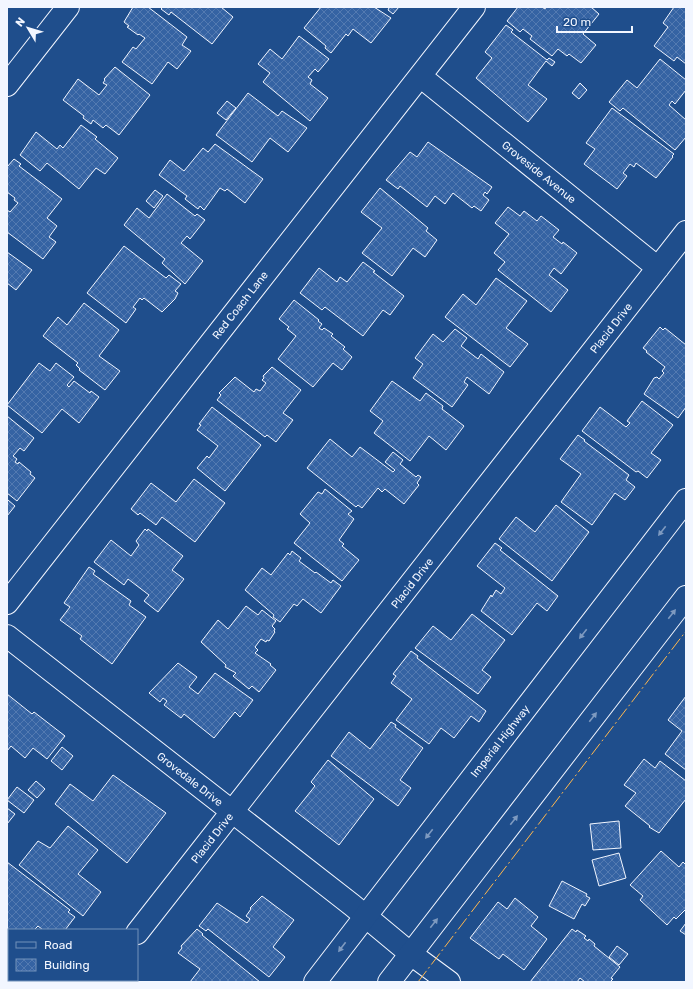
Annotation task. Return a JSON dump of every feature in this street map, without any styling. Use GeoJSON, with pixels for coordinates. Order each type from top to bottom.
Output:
{"type":"FeatureCollection","features":[{"type":"Feature","properties":{"kind":"street"},"geometry":{"type":"LineString","coordinates":[[10,74],[68,7]]}},
{"type":"Feature","properties":{"kind":"street","name":"Red Coach Lane"},"geometry":{"type":"LineString","coordinates":[[7,603],[474,7]]}},
{"type":"Feature","properties":{"kind":"street","name":"Groveside Avenue"},"geometry":{"type":"LineString","coordinates":[[420,76],[658,268]]}},
{"type":"Feature","properties":{"kind":"street","name":"Placid Drive"},"geometry":{"type":"LineString","coordinates":[[138,932],[686,232]]}},
{"type":"Feature","properties":{"kind":"street","name":"Imperial Highway"},"geometry":{"type":"LineString","coordinates":[[315,982],[686,500]]}},
{"type":"Feature","properties":{"kind":"street"},"geometry":{"type":"LineString","coordinates":[[389,982],[686,597]]}},
{"type":"Feature","properties":{"kind":"street","name":"Grovedale Drive"},"geometry":{"type":"LineString","coordinates":[[7,636],[365,916],[411,954],[449,982]]}},
{"type":"Feature","properties":{"kind":"building"},"geometry":{"type":"Polygon","coordinates":[[[133,7],[148,7],[187,37],[182,45],[191,51],[177,69],[168,62],[152,84],[122,62],[133,47],[136,49],[145,38],[127,27],[129,26],[124,22],[133,7]]]}},
{"type":"Feature","properties":{"kind":"building"},"geometry":{"type":"Polygon","coordinates":[[[163,7],[221,7],[233,17],[212,44],[171,12],[169,15],[161,9],[163,7]]]}},
{"type":"Feature","properties":{"kind":"building"},"geometry":{"type":"Polygon","coordinates":[[[321,7],[374,7],[391,18],[371,43],[353,29],[348,36],[346,34],[331,53],[325,48],[326,46],[304,28],[321,7]]]}},
{"type":"Feature","properties":{"kind":"building"},"geometry":{"type":"Polygon","coordinates":[[[387,7],[399,7],[393,14],[387,7]]]}},
{"type":"Feature","properties":{"kind":"building"},"geometry":{"type":"Polygon","coordinates":[[[518,7],[542,7],[545,9],[546,7],[591,7],[599,14],[583,34],[596,45],[581,63],[569,54],[567,56],[558,49],[552,56],[530,39],[532,36],[523,29],[520,32],[507,21],[518,7]]]}},
{"type":"Feature","properties":{"kind":"building"},"geometry":{"type":"Polygon","coordinates":[[[674,7],[686,7],[686,64],[677,57],[674,61],[654,46],[668,27],[663,23],[674,7]]]}},
{"type":"Feature","properties":{"kind":"building"},"geometry":{"type":"Polygon","coordinates":[[[506,25],[513,30],[511,32],[547,60],[549,58],[555,62],[552,66],[546,61],[528,85],[547,99],[528,122],[476,78],[492,58],[485,52],[506,25]]]}},
{"type":"Feature","properties":{"kind":"building"},"geometry":{"type":"Polygon","coordinates":[[[299,36],[329,59],[318,72],[315,69],[308,77],[312,80],[310,84],[328,98],[310,121],[263,82],[270,73],[258,64],[270,49],[282,59],[299,36]]]}},
{"type":"Feature","properties":{"kind":"building"},"geometry":{"type":"Polygon","coordinates":[[[660,59],[686,80],[686,90],[675,104],[672,101],[669,105],[686,120],[686,137],[675,150],[623,108],[620,111],[609,102],[627,80],[637,88],[660,59]]]}},
{"type":"Feature","properties":{"kind":"building"},"geometry":{"type":"Polygon","coordinates":[[[115,67],[150,95],[119,135],[106,125],[103,128],[93,120],[91,124],[83,118],[84,116],[63,100],[78,79],[99,95],[107,85],[103,83],[105,80],[104,79],[115,67]]]}},
{"type":"Feature","properties":{"kind":"building"},"geometry":{"type":"Polygon","coordinates":[[[580,83],[587,90],[579,99],[572,93],[580,83]]]}},
{"type":"Feature","properties":{"kind":"building"},"geometry":{"type":"Polygon","coordinates":[[[248,93],[278,116],[282,111],[307,128],[288,152],[270,138],[252,162],[216,135],[248,93]]]}},
{"type":"Feature","properties":{"kind":"building"},"geometry":{"type":"Polygon","coordinates":[[[227,101],[236,108],[226,120],[217,113],[227,101]]]}},
{"type":"Feature","properties":{"kind":"building"},"geometry":{"type":"Polygon","coordinates":[[[612,108],[674,154],[656,178],[636,163],[634,167],[630,164],[623,173],[627,176],[617,189],[584,164],[595,149],[586,143],[612,108]]]}},
{"type":"Feature","properties":{"kind":"building"},"geometry":{"type":"Polygon","coordinates":[[[81,125],[97,137],[95,139],[118,158],[105,174],[96,168],[79,189],[47,163],[40,171],[20,155],[36,132],[57,149],[60,145],[63,148],[81,125]]]}},
{"type":"Feature","properties":{"kind":"building"},"geometry":{"type":"Polygon","coordinates":[[[428,142],[492,187],[487,194],[485,192],[483,195],[489,200],[481,211],[474,206],[472,208],[453,193],[445,204],[435,196],[427,207],[400,186],[398,189],[386,180],[410,152],[417,157],[428,142]]]}},
{"type":"Feature","properties":{"kind":"building"},"geometry":{"type":"Polygon","coordinates":[[[215,144],[263,179],[245,203],[227,189],[225,191],[220,188],[204,210],[200,206],[198,209],[185,199],[187,196],[159,175],[170,160],[184,171],[203,148],[208,152],[215,144]]]}},
{"type":"Feature","properties":{"kind":"building"},"geometry":{"type":"Polygon","coordinates":[[[14,159],[21,164],[19,166],[62,199],[47,218],[57,226],[49,237],[56,242],[43,259],[7,232],[7,210],[10,212],[18,203],[14,200],[15,198],[7,192],[7,167],[14,159]]]}},
{"type":"Feature","properties":{"kind":"building"},"geometry":{"type":"Polygon","coordinates":[[[380,188],[428,228],[426,231],[437,240],[425,257],[413,248],[392,276],[362,253],[382,228],[361,212],[380,188]]]}},
{"type":"Feature","properties":{"kind":"building"},"geometry":{"type":"Polygon","coordinates":[[[155,190],[163,196],[154,208],[146,201],[155,190]]]}},
{"type":"Feature","properties":{"kind":"building"},"geometry":{"type":"Polygon","coordinates":[[[167,194],[195,216],[197,214],[205,220],[190,239],[187,236],[181,243],[203,261],[185,284],[162,263],[165,259],[124,225],[137,208],[149,218],[167,194]]]}},
{"type":"Feature","properties":{"kind":"building"},"geometry":{"type":"Polygon","coordinates":[[[508,207],[520,216],[524,211],[537,221],[541,216],[559,230],[553,237],[562,244],[563,242],[577,253],[561,274],[554,268],[549,275],[568,290],[551,312],[498,270],[505,262],[494,253],[509,234],[495,223],[508,207]]]}},
{"type":"Feature","properties":{"kind":"building"},"geometry":{"type":"Polygon","coordinates":[[[124,246],[166,278],[169,275],[181,284],[175,291],[178,293],[175,299],[162,312],[144,298],[142,300],[140,298],[133,307],[136,309],[126,323],[87,293],[124,246]]]}},
{"type":"Feature","properties":{"kind":"building"},"geometry":{"type":"Polygon","coordinates":[[[7,252],[32,270],[16,290],[7,283],[7,252]]]}},
{"type":"Feature","properties":{"kind":"building"},"geometry":{"type":"Polygon","coordinates":[[[363,262],[375,271],[373,272],[404,296],[390,315],[383,310],[363,336],[325,307],[322,310],[300,293],[319,268],[337,282],[340,277],[347,282],[363,262]]]}},
{"type":"Feature","properties":{"kind":"building"},"geometry":{"type":"Polygon","coordinates":[[[496,278],[527,301],[506,328],[528,344],[510,367],[445,317],[463,294],[476,305],[496,278]]]}},
{"type":"Feature","properties":{"kind":"building"},"geometry":{"type":"Polygon","coordinates":[[[294,300],[319,320],[318,321],[322,324],[319,328],[322,330],[324,328],[333,334],[331,336],[345,347],[343,349],[352,357],[342,370],[333,363],[313,387],[278,359],[296,336],[287,329],[289,327],[279,319],[294,300]]]}},
{"type":"Feature","properties":{"kind":"building"},"geometry":{"type":"Polygon","coordinates":[[[84,303],[119,330],[99,356],[120,371],[105,390],[79,370],[80,369],[76,365],[78,363],[43,336],[58,317],[67,325],[84,303]]]}},
{"type":"Feature","properties":{"kind":"building"},"geometry":{"type":"Polygon","coordinates":[[[660,327],[663,330],[665,328],[686,345],[686,407],[678,418],[644,394],[654,378],[657,377],[659,379],[664,373],[662,371],[665,367],[643,348],[660,327]]]}},
{"type":"Feature","properties":{"kind":"building"},"geometry":{"type":"Polygon","coordinates":[[[455,329],[467,338],[461,346],[478,359],[481,354],[504,372],[489,394],[467,377],[464,382],[468,385],[452,407],[413,378],[423,364],[415,358],[433,334],[443,342],[455,329]]]}},
{"type":"Feature","properties":{"kind":"building"},"geometry":{"type":"Polygon","coordinates":[[[39,363],[50,371],[56,363],[74,377],[67,385],[69,387],[74,381],[90,393],[91,391],[99,397],[79,423],[62,409],[42,433],[7,405],[39,363]]]}},
{"type":"Feature","properties":{"kind":"building"},"geometry":{"type":"Polygon","coordinates":[[[272,367],[301,390],[283,413],[293,420],[276,442],[267,435],[265,437],[217,400],[221,395],[219,393],[235,377],[254,392],[256,389],[260,391],[266,383],[262,380],[264,378],[263,376],[272,367]]]}},
{"type":"Feature","properties":{"kind":"building"},"geometry":{"type":"Polygon","coordinates":[[[392,381],[420,401],[426,393],[443,406],[442,409],[464,426],[446,450],[429,436],[410,461],[374,433],[383,421],[370,411],[392,381]]]}},
{"type":"Feature","properties":{"kind":"building"},"geometry":{"type":"Polygon","coordinates":[[[642,401],[673,425],[651,453],[661,460],[647,478],[638,471],[636,472],[582,431],[600,407],[626,427],[630,423],[627,421],[642,401]]]}},
{"type":"Feature","properties":{"kind":"building"},"geometry":{"type":"Polygon","coordinates":[[[212,407],[261,445],[225,491],[197,468],[207,456],[209,458],[218,446],[197,430],[201,425],[199,424],[212,407]]]}},
{"type":"Feature","properties":{"kind":"building"},"geometry":{"type":"Polygon","coordinates":[[[7,416],[34,438],[24,451],[20,448],[13,456],[17,459],[15,462],[18,464],[19,462],[31,472],[30,474],[35,478],[17,501],[7,493],[7,416]]]}},
{"type":"Feature","properties":{"kind":"building"},"geometry":{"type":"Polygon","coordinates":[[[578,435],[629,475],[626,480],[635,487],[625,500],[615,493],[592,525],[561,502],[581,474],[560,459],[578,435]]]}},
{"type":"Feature","properties":{"kind":"building"},"geometry":{"type":"Polygon","coordinates":[[[330,439],[352,457],[360,447],[393,472],[395,470],[385,462],[393,452],[403,460],[400,464],[416,477],[418,475],[421,477],[417,483],[419,485],[404,504],[385,489],[382,492],[378,488],[362,508],[358,505],[356,507],[307,468],[330,439]]]}},
{"type":"Feature","properties":{"kind":"building"},"geometry":{"type":"Polygon","coordinates":[[[194,479],[225,503],[195,542],[162,517],[156,525],[140,513],[138,515],[131,509],[151,483],[176,502],[194,479]]]}},
{"type":"Feature","properties":{"kind":"building"},"geometry":{"type":"Polygon","coordinates":[[[325,489],[352,511],[348,514],[354,519],[339,540],[344,544],[342,546],[359,560],[342,581],[294,543],[310,523],[300,514],[318,492],[322,494],[325,489]]]}},
{"type":"Feature","properties":{"kind":"building"},"geometry":{"type":"Polygon","coordinates":[[[8,500],[15,506],[7,516],[7,501],[8,500]]]}},
{"type":"Feature","properties":{"kind":"building"},"geometry":{"type":"Polygon","coordinates":[[[556,505],[589,532],[552,581],[499,539],[516,517],[535,532],[556,505]]]}},
{"type":"Feature","properties":{"kind":"building"},"geometry":{"type":"Polygon","coordinates":[[[145,529],[147,531],[148,529],[183,556],[172,570],[184,579],[158,612],[144,601],[149,595],[128,579],[124,585],[94,562],[111,540],[131,556],[139,545],[136,541],[145,529]]]}},
{"type":"Feature","properties":{"kind":"building"},"geometry":{"type":"Polygon","coordinates":[[[495,543],[502,548],[500,550],[558,596],[547,611],[537,603],[512,635],[481,611],[496,590],[501,594],[505,588],[477,566],[495,543]]]}},
{"type":"Feature","properties":{"kind":"building"},"geometry":{"type":"Polygon","coordinates":[[[292,551],[301,558],[299,561],[315,573],[316,572],[331,583],[333,580],[341,586],[321,613],[303,599],[297,606],[294,604],[280,622],[245,590],[262,568],[271,575],[288,553],[290,555],[292,551]]]}},
{"type":"Feature","properties":{"kind":"building"},"geometry":{"type":"Polygon","coordinates":[[[89,567],[95,571],[93,574],[131,601],[129,605],[146,617],[112,664],[80,639],[82,636],[60,620],[70,607],[64,603],[89,567]]]}},
{"type":"Feature","properties":{"kind":"building"},"geometry":{"type":"Polygon","coordinates":[[[246,606],[258,615],[262,610],[276,621],[272,626],[275,629],[275,632],[269,641],[267,640],[266,642],[261,639],[255,647],[258,650],[255,653],[271,664],[270,665],[276,670],[259,692],[252,686],[249,689],[233,676],[236,673],[225,667],[226,665],[201,642],[218,620],[228,629],[246,606]]]}},
{"type":"Feature","properties":{"kind":"building"},"geometry":{"type":"Polygon","coordinates":[[[472,614],[505,640],[482,670],[491,677],[478,694],[415,648],[433,626],[451,640],[472,614]]]}},
{"type":"Feature","properties":{"kind":"building"},"geometry":{"type":"Polygon","coordinates":[[[411,651],[418,656],[417,658],[486,711],[479,722],[471,716],[454,738],[441,728],[429,744],[396,720],[412,699],[391,683],[396,676],[393,674],[411,651]]]}},
{"type":"Feature","properties":{"kind":"building"},"geometry":{"type":"Polygon","coordinates":[[[178,663],[197,677],[189,687],[198,694],[215,673],[253,700],[240,717],[235,712],[214,738],[184,714],[181,718],[164,705],[167,701],[163,698],[160,702],[149,693],[178,663]]]}},
{"type":"Feature","properties":{"kind":"building"},"geometry":{"type":"Polygon","coordinates":[[[7,694],[32,714],[34,712],[65,736],[47,759],[33,748],[25,758],[11,746],[7,751],[7,694]]]}},
{"type":"Feature","properties":{"kind":"building"},"geometry":{"type":"Polygon","coordinates":[[[686,696],[686,770],[665,754],[682,731],[668,720],[686,696]]]}},
{"type":"Feature","properties":{"kind":"building"},"geometry":{"type":"Polygon","coordinates":[[[391,722],[396,725],[395,727],[423,748],[400,780],[411,788],[398,806],[331,756],[349,732],[370,749],[391,722]]]}},
{"type":"Feature","properties":{"kind":"building"},"geometry":{"type":"Polygon","coordinates":[[[62,747],[73,756],[62,770],[51,761],[62,747]]]}},
{"type":"Feature","properties":{"kind":"building"},"geometry":{"type":"Polygon","coordinates":[[[644,759],[655,768],[660,761],[686,781],[686,799],[659,833],[649,827],[650,826],[625,806],[636,793],[624,785],[644,759]]]}},
{"type":"Feature","properties":{"kind":"building"},"geometry":{"type":"Polygon","coordinates":[[[328,760],[374,799],[339,845],[295,811],[315,786],[311,782],[328,760]]]}},
{"type":"Feature","properties":{"kind":"building"},"geometry":{"type":"Polygon","coordinates":[[[113,775],[166,813],[127,863],[55,804],[70,784],[93,801],[113,775]]]}},
{"type":"Feature","properties":{"kind":"building"},"geometry":{"type":"Polygon","coordinates":[[[36,781],[45,789],[37,798],[28,790],[36,781]]]}},
{"type":"Feature","properties":{"kind":"building"},"geometry":{"type":"Polygon","coordinates":[[[17,787],[34,800],[24,813],[7,800],[17,787]]]}},
{"type":"Feature","properties":{"kind":"building"},"geometry":{"type":"Polygon","coordinates":[[[7,808],[15,814],[7,824],[7,808]]]}},
{"type":"Feature","properties":{"kind":"building"},"geometry":{"type":"Polygon","coordinates":[[[619,821],[621,848],[593,850],[590,824],[619,821]]]}},
{"type":"Feature","properties":{"kind":"building"},"geometry":{"type":"Polygon","coordinates":[[[68,826],[98,850],[78,874],[101,892],[83,916],[19,865],[38,841],[50,848],[68,826]]]}},
{"type":"Feature","properties":{"kind":"building"},"geometry":{"type":"Polygon","coordinates":[[[661,851],[679,867],[683,862],[686,865],[686,909],[676,919],[674,917],[667,925],[640,900],[643,896],[630,885],[661,851]]]}},
{"type":"Feature","properties":{"kind":"building"},"geometry":{"type":"Polygon","coordinates":[[[619,853],[626,878],[599,886],[592,860],[619,853]]]}},
{"type":"Feature","properties":{"kind":"building"},"geometry":{"type":"Polygon","coordinates":[[[7,862],[70,910],[68,912],[75,917],[66,929],[42,929],[38,926],[35,929],[8,929],[8,945],[7,862]]]}},
{"type":"Feature","properties":{"kind":"building"},"geometry":{"type":"Polygon","coordinates":[[[562,881],[587,894],[586,896],[590,898],[585,906],[582,904],[574,919],[549,906],[562,881]]]}},
{"type":"Feature","properties":{"kind":"building"},"geometry":{"type":"Polygon","coordinates":[[[262,896],[294,920],[273,947],[285,957],[269,977],[208,929],[206,931],[199,926],[217,903],[247,923],[250,919],[246,916],[251,909],[250,908],[262,896]]]}},
{"type":"Feature","properties":{"kind":"building"},"geometry":{"type":"Polygon","coordinates":[[[515,898],[538,917],[531,926],[547,939],[524,970],[503,954],[499,959],[470,938],[498,902],[507,909],[515,898]]]}},
{"type":"Feature","properties":{"kind":"building"},"geometry":{"type":"Polygon","coordinates":[[[686,923],[686,935],[680,931],[686,923]]]}},
{"type":"Feature","properties":{"kind":"building"},"geometry":{"type":"Polygon","coordinates":[[[197,929],[203,934],[202,935],[260,982],[190,982],[200,969],[178,953],[182,948],[181,946],[197,929]]]}},
{"type":"Feature","properties":{"kind":"building"},"geometry":{"type":"Polygon","coordinates":[[[572,929],[576,932],[577,930],[586,936],[584,938],[588,941],[589,939],[595,944],[594,946],[620,967],[611,978],[613,979],[610,982],[585,982],[580,978],[577,982],[530,982],[572,929]]]}},
{"type":"Feature","properties":{"kind":"building"},"geometry":{"type":"Polygon","coordinates":[[[617,946],[628,954],[619,965],[609,957],[617,946]]]}},
{"type":"Feature","properties":{"kind":"building"},"geometry":{"type":"Polygon","coordinates":[[[7,974],[8,981],[20,981],[20,982],[7,982],[7,974]]]}},
{"type":"Feature","properties":{"kind":"power"},"geometry":{"type":"LineString","coordinates":[[418,982],[686,631]]}}]}
